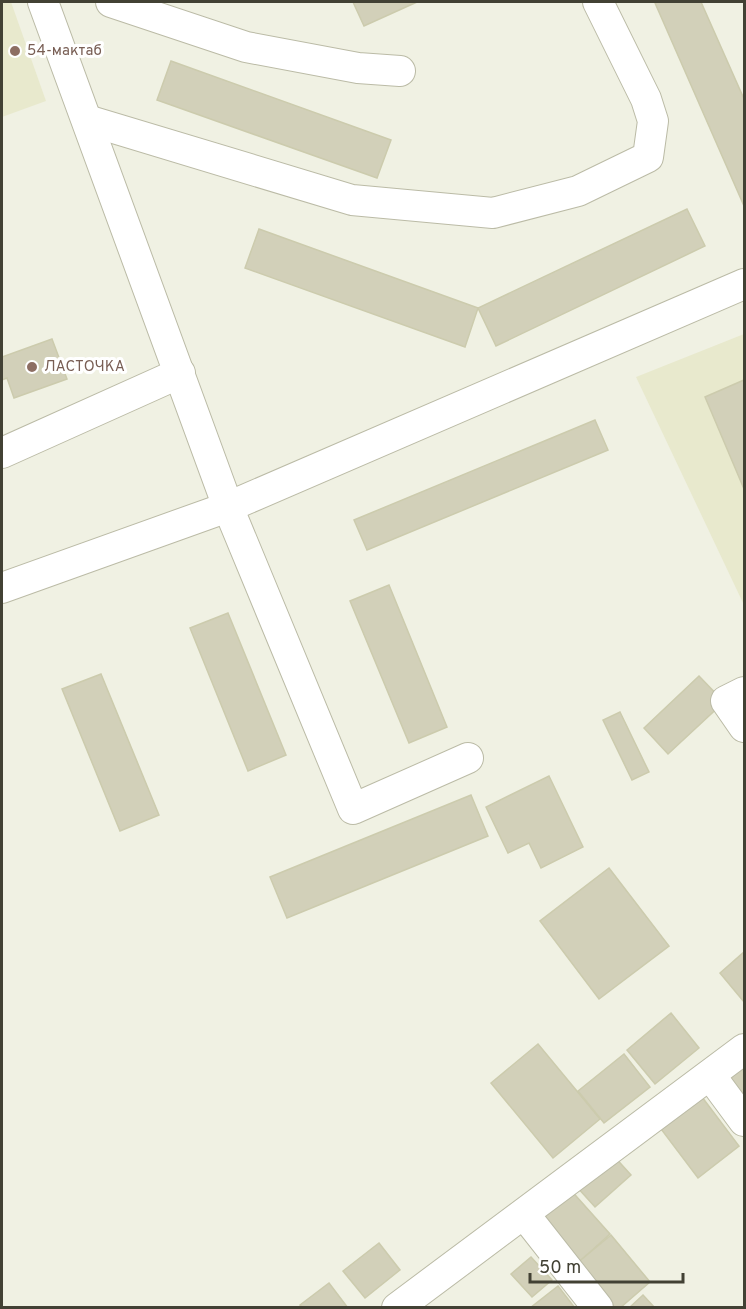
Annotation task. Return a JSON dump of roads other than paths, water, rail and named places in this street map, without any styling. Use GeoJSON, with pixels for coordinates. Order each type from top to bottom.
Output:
{"type":"FeatureCollection","features":[{"type":"Feature","properties":{"kind":"street"},"geometry":{"type":"LineString","coordinates":[[43,2],[228,507],[353,809],[468,758]]}},
{"type":"Feature","properties":{"kind":"street"},"geometry":{"type":"LineString","coordinates":[[111,2],[246,47],[358,68],[400,71]]}},
{"type":"Feature","properties":{"kind":"street"},"geometry":{"type":"LineString","coordinates":[[87,120],[352,200],[493,213],[578,191],[648,157],[653,121],[646,99],[598,2]]}},
{"type":"Feature","properties":{"kind":"street"},"geometry":{"type":"LineString","coordinates":[[2,588],[228,507],[744,284]]}},
{"type":"Feature","properties":{"kind":"street"},"geometry":{"type":"LineString","coordinates":[[2,453],[180,373]]}},
{"type":"Feature","properties":{"kind":"street"},"geometry":{"type":"LineString","coordinates":[[744,692],[726,701],[744,727]]}},
{"type":"Feature","properties":{"kind":"street"},"geometry":{"type":"LineString","coordinates":[[397,1308],[744,1049]]}},
{"type":"Feature","properties":{"kind":"street"},"geometry":{"type":"LineString","coordinates":[[710,1076],[744,1121]]}},
{"type":"Feature","properties":{"kind":"street"},"geometry":{"type":"LineString","coordinates":[[524,1214],[598,1308]]}},
{"type":"Feature","properties":{"kind":"place","name":"54-мактаб"},"geometry":{"type":"Point","coordinates":[15,51]}},
{"type":"Feature","properties":{"kind":"place","name":"ЛАСТОЧКА"},"geometry":{"type":"Point","coordinates":[32,367]}}]}
